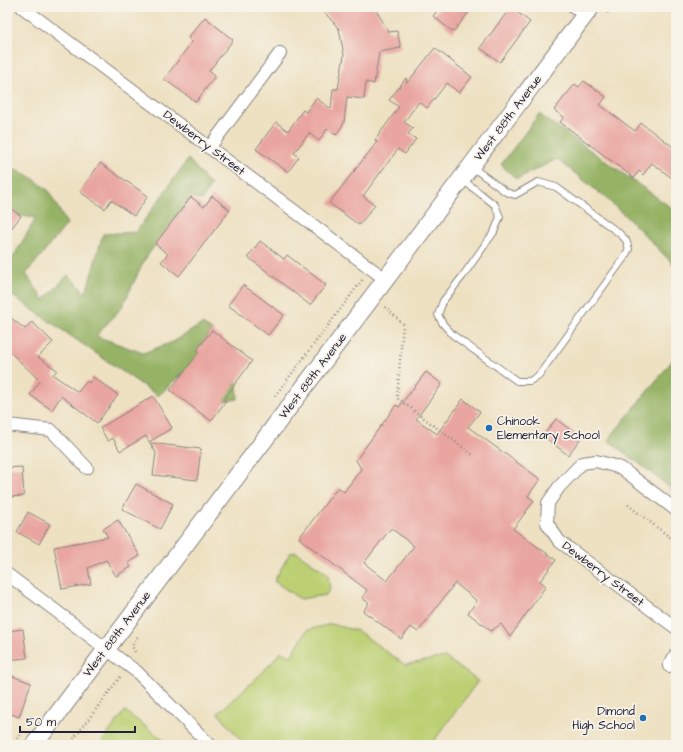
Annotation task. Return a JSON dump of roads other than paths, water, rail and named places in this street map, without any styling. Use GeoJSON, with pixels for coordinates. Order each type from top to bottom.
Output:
{"type":"FeatureCollection","features":[{"type":"Feature","properties":{"kind":"street","name":"Dewberry Street"},"geometry":{"type":"LineString","coordinates":[[22,7],[385,280]]}},
{"type":"Feature","properties":{"kind":"street","name":"West 88th Avenue"},"geometry":{"type":"LineString","coordinates":[[34,745],[372,297],[467,176],[584,10]]}},
{"type":"Feature","properties":{"kind":"street"},"geometry":{"type":"LineString","coordinates":[[209,148],[280,53]]}},
{"type":"Feature","properties":{"kind":"street"},"geometry":{"type":"LineString","coordinates":[[7,425],[51,430],[87,468]]}},
{"type":"Feature","properties":{"kind":"street","name":"Dewberry Street"},"geometry":{"type":"LineString","coordinates":[[676,510],[620,468],[596,461],[582,463],[559,487],[548,503],[547,523],[559,541],[676,628]]}},
{"type":"Feature","properties":{"kind":"street"},"geometry":{"type":"LineString","coordinates":[[7,574],[137,672],[210,745]]}},
{"type":"Feature","properties":{"kind":"street"},"geometry":{"type":"LineString","coordinates":[[669,666],[676,654]]}},
{"type":"Feature","properties":{"kind":"lane"},"geometry":{"type":"LineString","coordinates":[[467,176],[514,195],[538,182],[556,187],[619,233],[626,240],[629,249],[539,375],[530,381],[517,381],[497,367],[454,335],[443,324],[438,316],[443,301],[494,232],[500,217],[495,205],[481,194],[467,176]]}},
{"type":"Feature","properties":{"kind":"place","name":"Chinook Elementary School"},"geometry":{"type":"Point","coordinates":[489,428]}},
{"type":"Feature","properties":{"kind":"place","name":"Dimond High School"},"geometry":{"type":"Point","coordinates":[643,718]}}]}
